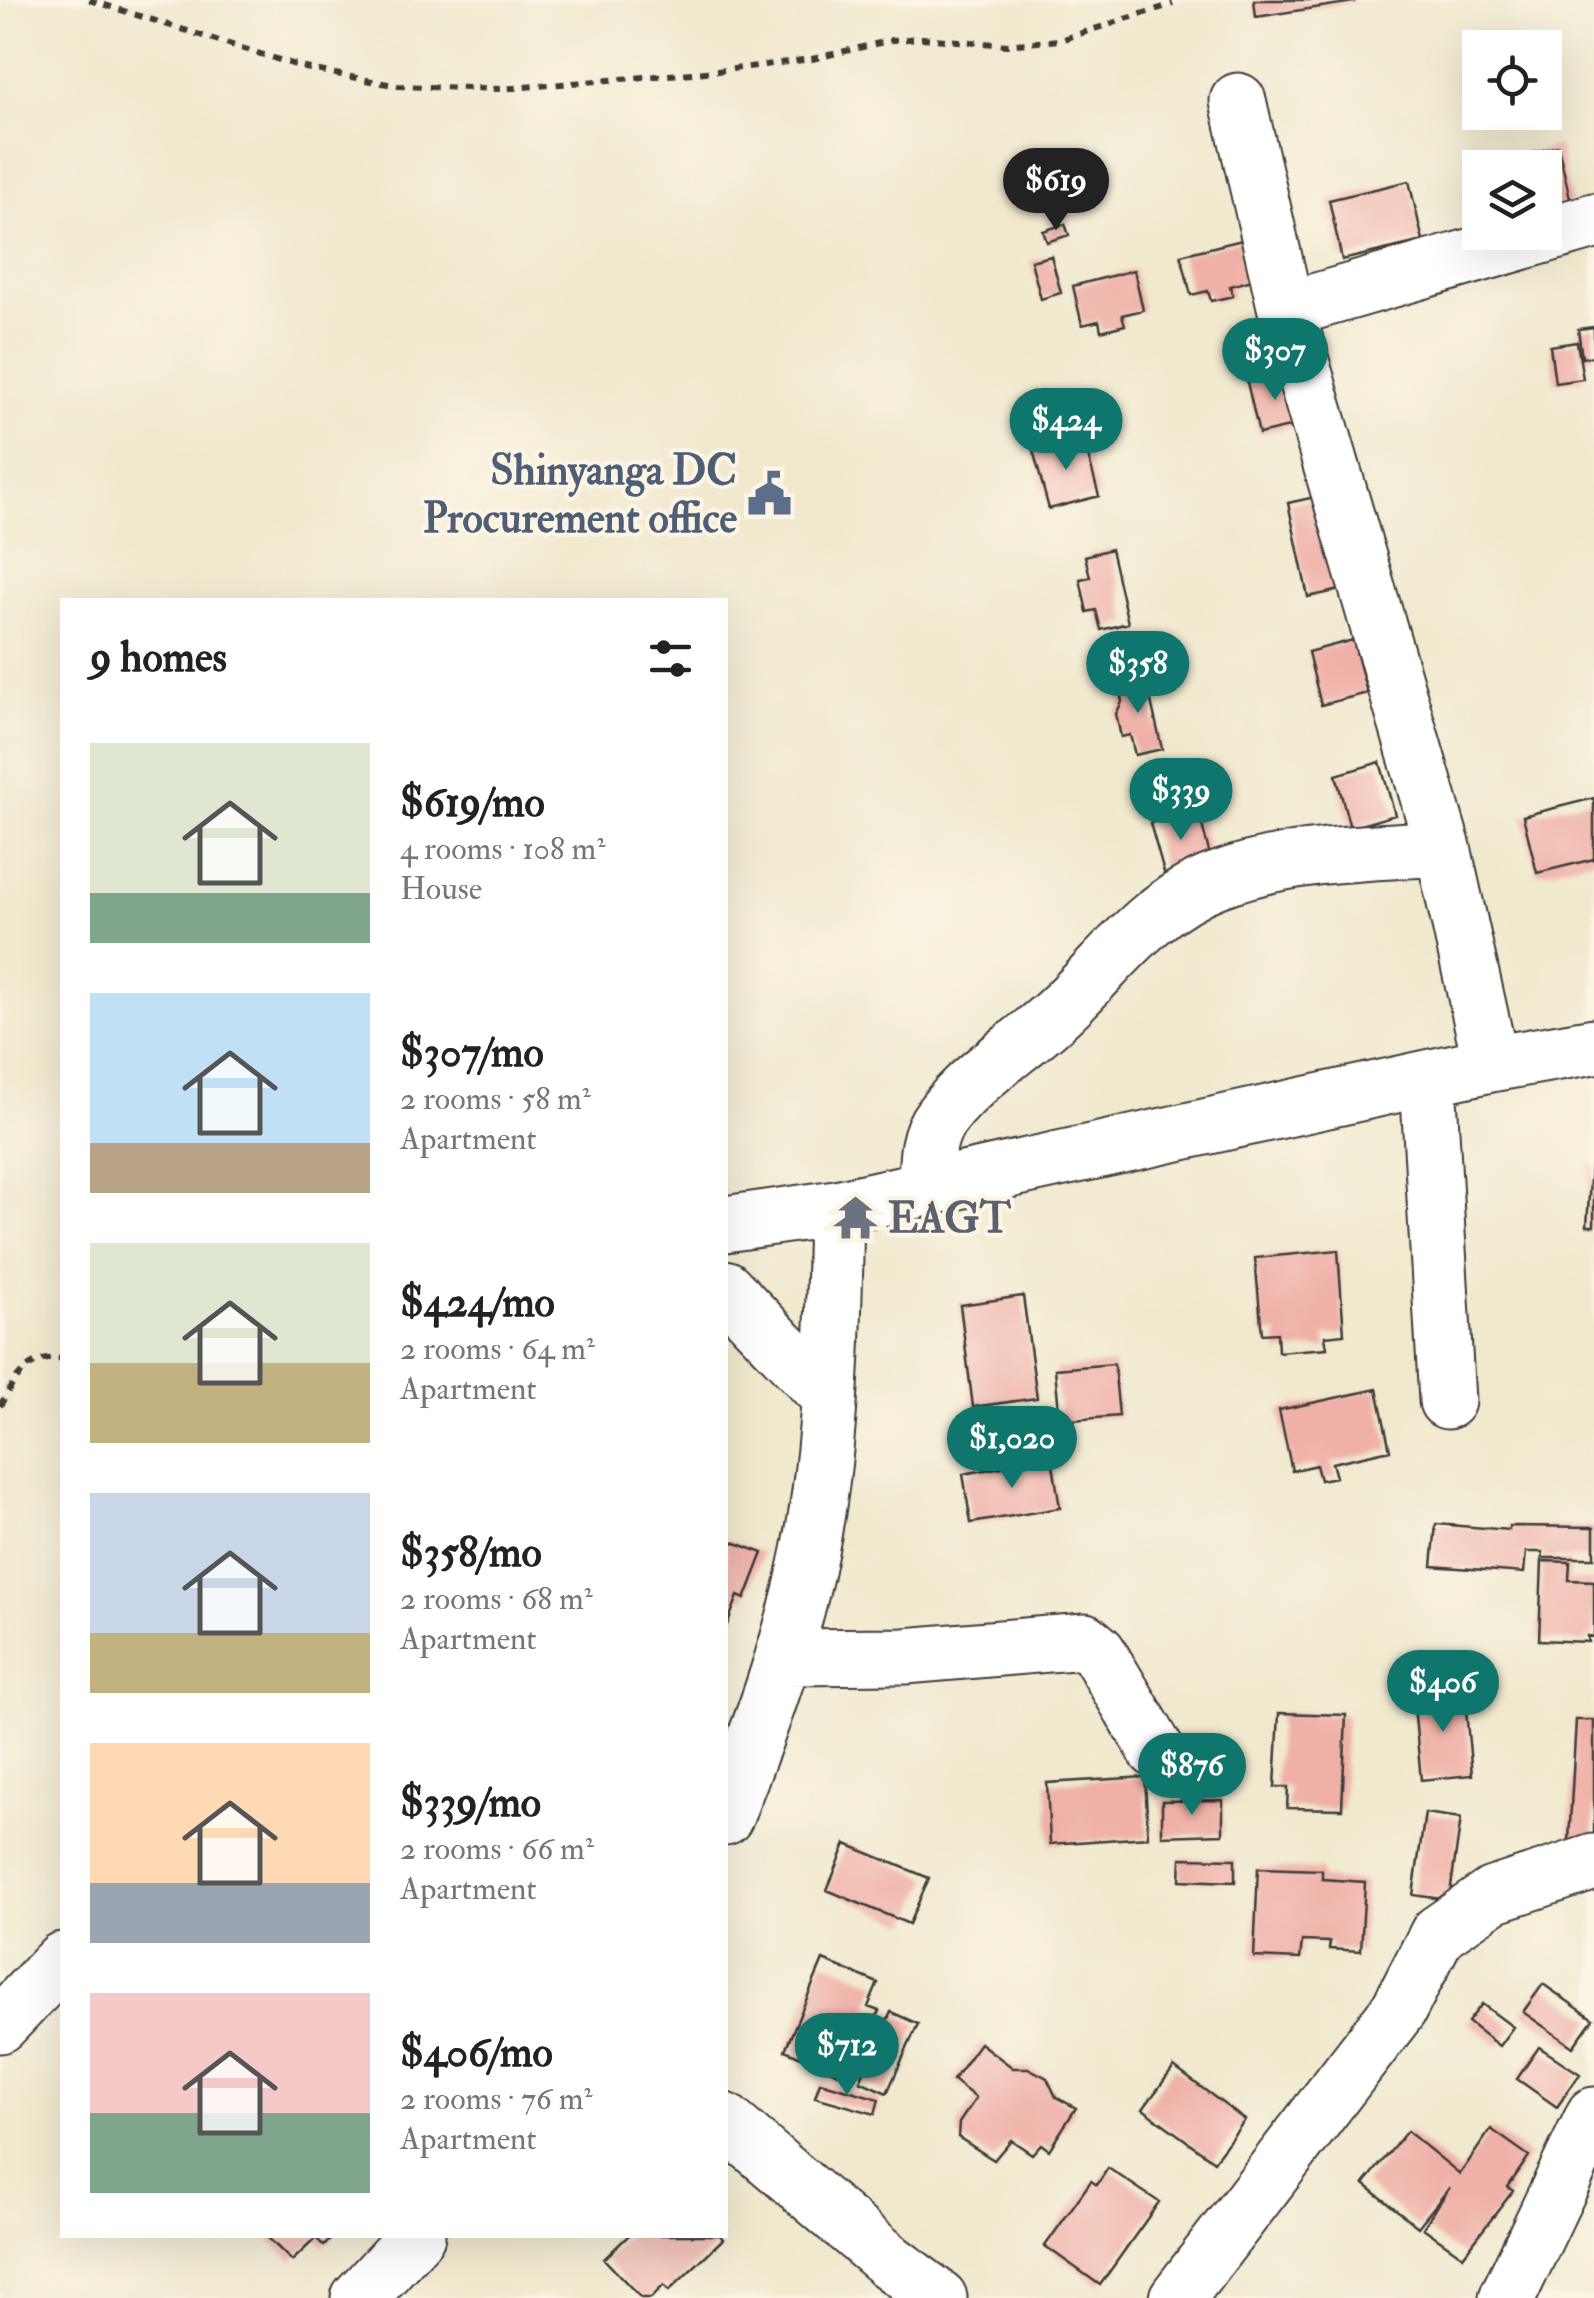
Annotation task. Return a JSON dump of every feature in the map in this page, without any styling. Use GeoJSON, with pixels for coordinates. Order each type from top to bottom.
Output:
{"type":"FeatureCollection","features":[{"type":"Feature","properties":{"kind":"street"},"geometry":{"type":"LineString","coordinates":[[1238,102],[1286,310],[1442,848],[1491,1064]]}},
{"type":"Feature","properties":{"kind":"street"},"geometry":{"type":"LineString","coordinates":[[1286,310],[1594,221]]}},
{"type":"Feature","properties":{"kind":"street"},"geometry":{"type":"LineString","coordinates":[[926,1189],[929,1138],[942,1116],[1057,1013],[1145,921],[1216,880],[1259,868],[1332,855],[1442,848]]}},
{"type":"Feature","properties":{"kind":"street"},"geometry":{"type":"LineString","coordinates":[[728,1224],[836,1208],[1491,1064],[1594,1046]]}},
{"type":"Feature","properties":{"kind":"street"},"geometry":{"type":"LineString","coordinates":[[1428,1080],[1447,1401]]}},
{"type":"Feature","properties":{"kind":"street"},"geometry":{"type":"LineString","coordinates":[[728,1808],[784,1658],[810,1554],[834,1329],[836,1208]]}},
{"type":"Feature","properties":{"kind":"street"},"geometry":{"type":"LineString","coordinates":[[728,1291],[827,1395]]}},
{"type":"Feature","properties":{"kind":"street"},"geometry":{"type":"LineString","coordinates":[[784,1658],[905,1656],[1085,1641],[1098,1652],[1156,1750]]}},
{"type":"Feature","properties":{"kind":"street"},"geometry":{"type":"LineString","coordinates":[[1177,2298],[1389,2023],[1438,1933],[1493,1895],[1594,1862]]}},
{"type":"Feature","properties":{"kind":"street"},"geometry":{"type":"LineString","coordinates":[[0,2025],[60,1962]]}},
{"type":"Feature","properties":{"kind":"street"},"geometry":{"type":"LineString","coordinates":[[1507,2298],[1594,2115]]}},
{"type":"Feature","properties":{"kind":"street"},"geometry":{"type":"LineString","coordinates":[[728,2123],[889,2261],[939,2298]]}},
{"type":"Feature","properties":{"kind":"street"},"geometry":{"type":"LineString","coordinates":[[359,2298],[414,2238]]}},
{"type":"Feature","properties":{"kind":"path"},"geometry":{"type":"LineString","coordinates":[[89,0],[305,68],[398,86],[501,89],[717,71],[812,58],[892,40],[922,38],[1007,45],[1060,40],[1173,4]]}},
{"type":"Feature","properties":{"kind":"path"},"geometry":{"type":"LineString","coordinates":[[0,1406],[16,1376],[33,1361],[60,1359]]}},
{"type":"Feature","properties":{"kind":"building"},"geometry":{"type":"Polygon","coordinates":[[[1254,0],[1354,0],[1354,2],[1256,17],[1254,0]]]}},
{"type":"Feature","properties":{"kind":"building"},"geometry":{"type":"Polygon","coordinates":[[[1562,164],[1571,203],[1562,205],[1562,164]]]}},
{"type":"Feature","properties":{"kind":"building"},"geometry":{"type":"Polygon","coordinates":[[[1409,181],[1423,241],[1342,260],[1329,200],[1409,181]]]}},
{"type":"Feature","properties":{"kind":"building"},"geometry":{"type":"Polygon","coordinates":[[[1065,224],[1069,235],[1047,242],[1043,231],[1065,224]]]}},
{"type":"Feature","properties":{"kind":"building"},"geometry":{"type":"Polygon","coordinates":[[[1242,240],[1252,280],[1230,286],[1233,296],[1211,301],[1208,291],[1191,295],[1181,255],[1242,240]]]}},
{"type":"Feature","properties":{"kind":"building"},"geometry":{"type":"Polygon","coordinates":[[[1051,256],[1061,293],[1041,299],[1031,261],[1051,256]]]}},
{"type":"Feature","properties":{"kind":"building"},"geometry":{"type":"Polygon","coordinates":[[[1134,270],[1143,310],[1122,315],[1125,325],[1101,331],[1099,321],[1082,325],[1073,286],[1134,270]]]}},
{"type":"Feature","properties":{"kind":"building"},"geometry":{"type":"Polygon","coordinates":[[[1594,327],[1594,356],[1582,358],[1578,329],[1594,327]]]}},
{"type":"Feature","properties":{"kind":"building"},"geometry":{"type":"Polygon","coordinates":[[[1577,342],[1583,379],[1555,383],[1550,346],[1577,342]]]}},
{"type":"Feature","properties":{"kind":"building"},"geometry":{"type":"Polygon","coordinates":[[[1291,372],[1302,424],[1259,434],[1247,382],[1291,372]]]}},
{"type":"Feature","properties":{"kind":"building"},"geometry":{"type":"Polygon","coordinates":[[[1083,437],[1099,496],[1049,509],[1033,450],[1083,437]]]}},
{"type":"Feature","properties":{"kind":"building"},"geometry":{"type":"Polygon","coordinates":[[[1324,495],[1345,589],[1308,597],[1288,503],[1324,495]]]}},
{"type":"Feature","properties":{"kind":"building"},"geometry":{"type":"Polygon","coordinates":[[[1111,549],[1128,623],[1101,630],[1096,610],[1087,612],[1080,579],[1090,577],[1085,556],[1111,549]]]}},
{"type":"Feature","properties":{"kind":"building"},"geometry":{"type":"Polygon","coordinates":[[[1353,640],[1367,693],[1321,705],[1308,652],[1353,640]]]}},
{"type":"Feature","properties":{"kind":"building"},"geometry":{"type":"Polygon","coordinates":[[[1145,675],[1162,749],[1135,755],[1130,735],[1121,737],[1116,714],[1122,702],[1118,681],[1145,675]]]}},
{"type":"Feature","properties":{"kind":"building"},"geometry":{"type":"Polygon","coordinates":[[[1380,762],[1395,815],[1350,828],[1336,775],[1380,762]]]}},
{"type":"Feature","properties":{"kind":"building"},"geometry":{"type":"Polygon","coordinates":[[[1594,798],[1594,859],[1537,873],[1523,816],[1594,798]]]}},
{"type":"Feature","properties":{"kind":"building"},"geometry":{"type":"Polygon","coordinates":[[[1198,810],[1212,863],[1165,876],[1150,823],[1198,810]]]}},
{"type":"Feature","properties":{"kind":"building"},"geometry":{"type":"Polygon","coordinates":[[[1591,1165],[1594,1226],[1587,1226],[1591,1165]]]}},
{"type":"Feature","properties":{"kind":"building"},"geometry":{"type":"Polygon","coordinates":[[[1338,1250],[1344,1334],[1325,1336],[1327,1348],[1278,1352],[1277,1333],[1262,1334],[1255,1258],[1338,1250]]]}},
{"type":"Feature","properties":{"kind":"building"},"geometry":{"type":"Polygon","coordinates":[[[1023,1296],[1037,1398],[973,1407],[960,1305],[1023,1296]]]}},
{"type":"Feature","properties":{"kind":"building"},"geometry":{"type":"Polygon","coordinates":[[[1114,1364],[1119,1416],[1060,1421],[1055,1369],[1114,1364]]]}},
{"type":"Feature","properties":{"kind":"building"},"geometry":{"type":"Polygon","coordinates":[[[1377,1389],[1390,1450],[1332,1463],[1336,1477],[1320,1480],[1316,1465],[1292,1471],[1279,1410],[1377,1389]]]}},
{"type":"Feature","properties":{"kind":"building"},"geometry":{"type":"Polygon","coordinates":[[[1052,1458],[1060,1508],[971,1523],[963,1474],[1052,1458]]]}},
{"type":"Feature","properties":{"kind":"building"},"geometry":{"type":"Polygon","coordinates":[[[1436,1524],[1509,1530],[1509,1526],[1594,1527],[1594,1558],[1542,1558],[1543,1552],[1526,1552],[1524,1573],[1432,1566],[1436,1524]]]}},
{"type":"Feature","properties":{"kind":"building"},"geometry":{"type":"Polygon","coordinates":[[[728,1540],[763,1553],[745,1599],[738,1596],[728,1622],[728,1540]]]}},
{"type":"Feature","properties":{"kind":"building"},"geometry":{"type":"Polygon","coordinates":[[[1542,1561],[1570,1562],[1569,1580],[1594,1581],[1594,1637],[1587,1636],[1588,1642],[1539,1640],[1542,1561]]]}},
{"type":"Feature","properties":{"kind":"building"},"geometry":{"type":"Polygon","coordinates":[[[1464,1689],[1472,1775],[1421,1780],[1413,1695],[1464,1689]]]}},
{"type":"Feature","properties":{"kind":"building"},"geometry":{"type":"Polygon","coordinates":[[[1279,1713],[1346,1715],[1342,1809],[1287,1808],[1288,1787],[1275,1787],[1279,1713]]]}},
{"type":"Feature","properties":{"kind":"building"},"geometry":{"type":"Polygon","coordinates":[[[1576,1720],[1594,1720],[1594,1842],[1569,1841],[1576,1720]]]}},
{"type":"Feature","properties":{"kind":"building"},"geometry":{"type":"Polygon","coordinates":[[[1145,1777],[1148,1837],[1050,1844],[1047,1783],[1145,1777]]]}},
{"type":"Feature","properties":{"kind":"building"},"geometry":{"type":"Polygon","coordinates":[[[1223,1800],[1223,1834],[1162,1836],[1162,1801],[1223,1800]]]}},
{"type":"Feature","properties":{"kind":"building"},"geometry":{"type":"Polygon","coordinates":[[[1425,1813],[1461,1818],[1449,1900],[1413,1895],[1425,1813]]]}},
{"type":"Feature","properties":{"kind":"building"},"geometry":{"type":"Polygon","coordinates":[[[846,1844],[929,1878],[909,1924],[827,1890],[846,1844]]]}},
{"type":"Feature","properties":{"kind":"building"},"geometry":{"type":"Polygon","coordinates":[[[1181,1858],[1235,1859],[1235,1882],[1180,1880],[1181,1858]]]}},
{"type":"Feature","properties":{"kind":"building"},"geometry":{"type":"Polygon","coordinates":[[[1258,1868],[1322,1870],[1322,1879],[1365,1882],[1361,1951],[1329,1949],[1330,1942],[1302,1941],[1300,1959],[1254,1957],[1258,1868]]]}},
{"type":"Feature","properties":{"kind":"building"},"geometry":{"type":"Polygon","coordinates":[[[823,1960],[878,1983],[868,2007],[879,2011],[850,2078],[785,2050],[823,1960]]]}},
{"type":"Feature","properties":{"kind":"building"},"geometry":{"type":"Polygon","coordinates":[[[1543,1984],[1593,2019],[1573,2047],[1523,2012],[1543,1984]]]}},
{"type":"Feature","properties":{"kind":"building"},"geometry":{"type":"Polygon","coordinates":[[[1482,2004],[1513,2027],[1499,2046],[1468,2022],[1482,2004]]]}},
{"type":"Feature","properties":{"kind":"building"},"geometry":{"type":"Polygon","coordinates":[[[891,2012],[918,2024],[887,2093],[860,2081],[891,2012]]]}},
{"type":"Feature","properties":{"kind":"building"},"geometry":{"type":"Polygon","coordinates":[[[980,2043],[1013,2068],[1028,2068],[1047,2078],[1056,2097],[1076,2108],[1049,2150],[1041,2144],[1032,2154],[1011,2140],[994,2160],[958,2137],[959,2123],[976,2098],[953,2080],[980,2043]]]}},
{"type":"Feature","properties":{"kind":"building"},"geometry":{"type":"Polygon","coordinates":[[[1539,2047],[1580,2074],[1557,2107],[1517,2079],[1539,2047]]]}},
{"type":"Feature","properties":{"kind":"building"},"geometry":{"type":"Polygon","coordinates":[[[1174,2067],[1245,2120],[1214,2161],[1143,2109],[1174,2067]]]}},
{"type":"Feature","properties":{"kind":"building"},"geometry":{"type":"Polygon","coordinates":[[[820,2082],[879,2099],[875,2114],[815,2097],[820,2082]]]}},
{"type":"Feature","properties":{"kind":"building"},"geometry":{"type":"Polygon","coordinates":[[[1491,2129],[1529,2156],[1508,2187],[1513,2191],[1463,2256],[1423,2228],[1450,2187],[1418,2227],[1364,2184],[1407,2131],[1460,2174],[1491,2129]]]}},
{"type":"Feature","properties":{"kind":"building"},"geometry":{"type":"Polygon","coordinates":[[[1108,2168],[1159,2202],[1100,2285],[1045,2246],[1091,2181],[1097,2185],[1108,2168]]]}},
{"type":"Feature","properties":{"kind":"building"},"geometry":{"type":"Polygon","coordinates":[[[268,2238],[316,2238],[292,2261],[268,2238]]]}},
{"type":"Feature","properties":{"kind":"building"},"geometry":{"type":"Polygon","coordinates":[[[316,2238],[332,2238],[324,2246],[316,2238]]]}},
{"type":"Feature","properties":{"kind":"building"},"geometry":{"type":"Polygon","coordinates":[[[626,2238],[723,2239],[669,2291],[664,2285],[651,2298],[641,2298],[604,2259],[626,2238]]]}},
{"type":"Feature","properties":{"kind":"place","name":"Shinyanga DC Procurement office"},"geometry":{"type":"Point","coordinates":[770,493]}},
{"type":"Feature","properties":{"kind":"place","name":"EAGT"},"geometry":{"type":"Point","coordinates":[855,1217]}}]}
